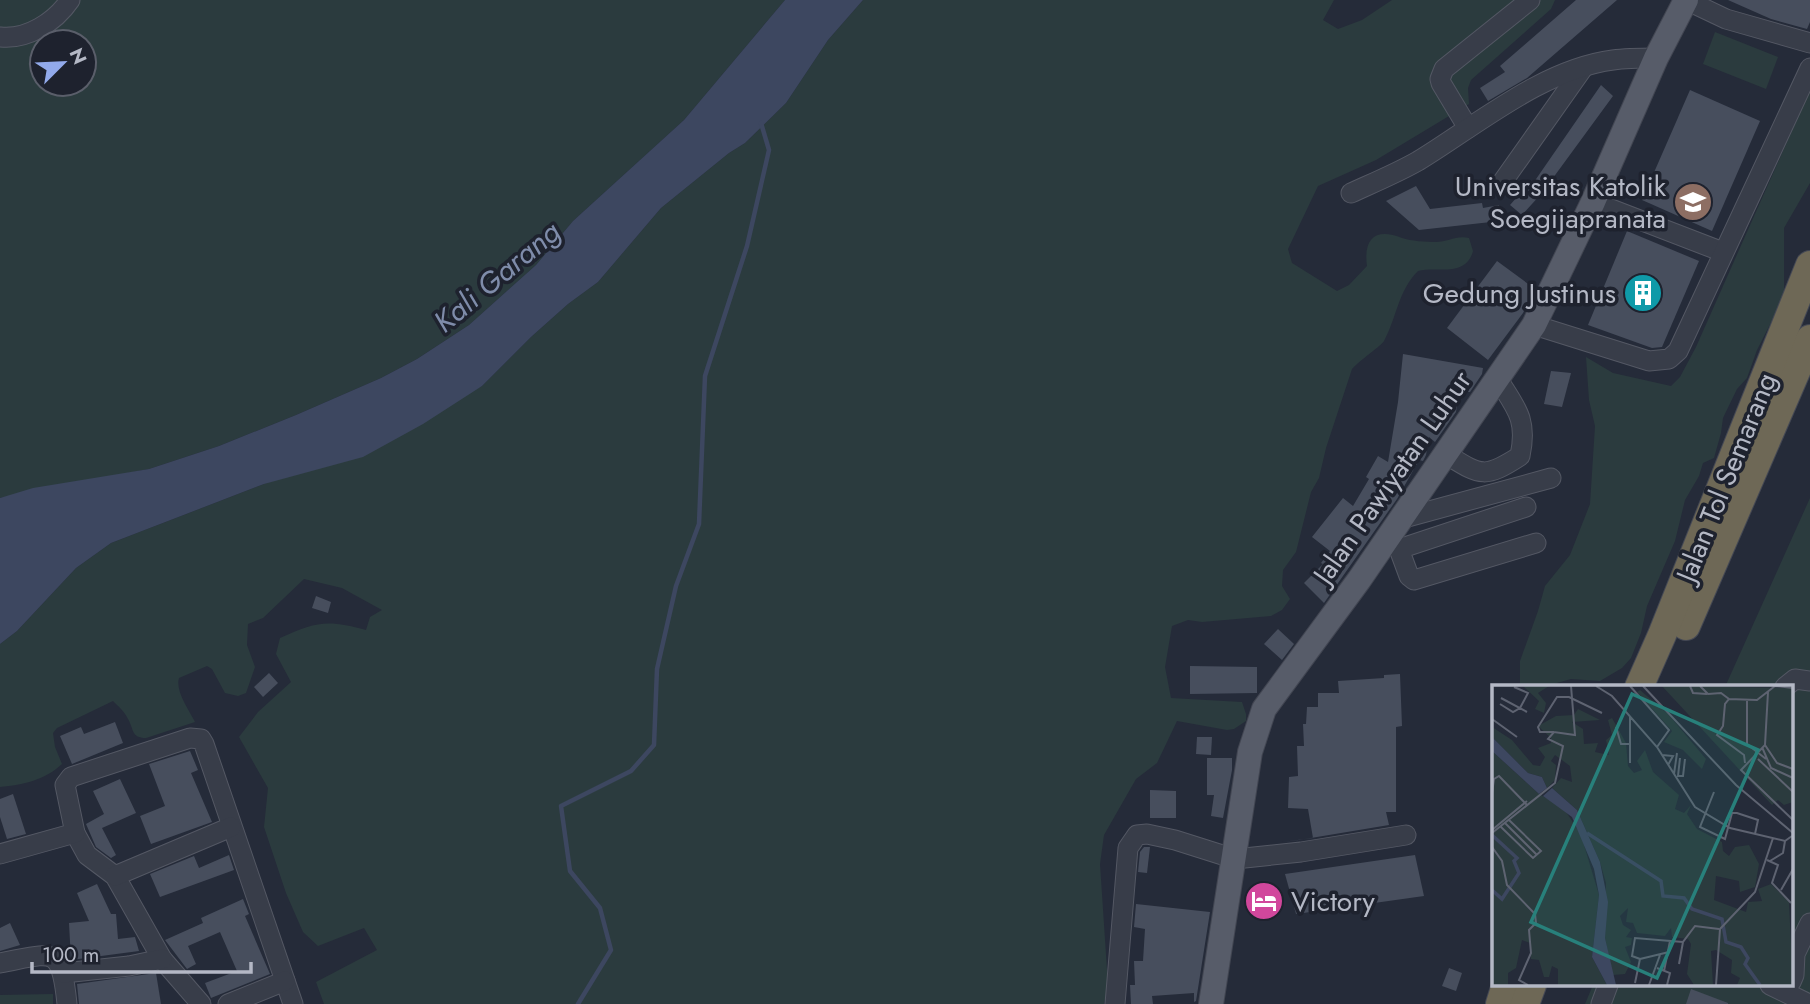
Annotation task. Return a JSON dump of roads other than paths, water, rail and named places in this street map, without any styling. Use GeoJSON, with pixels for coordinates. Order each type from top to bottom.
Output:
{"type":"FeatureCollection","features":[{"type":"Feature","properties":{"kind":"highway","name":"Jalan Tol Semarang"},"geometry":{"type":"LineString","coordinates":[[1640,685],[1810,265]]}},
{"type":"Feature","properties":{"kind":"highway","name":"Jalan Tol Semarang"},"geometry":{"type":"LineString","coordinates":[[1661,685],[1810,340]]}},
{"type":"Feature","properties":{"kind":"highway"},"geometry":{"type":"LineString","coordinates":[[1500,1004],[1506,986]]}},
{"type":"Feature","properties":{"kind":"highway"},"geometry":{"type":"LineString","coordinates":[[1525,1004],[1532,986]]}},
{"type":"Feature","properties":{"kind":"main road","name":"Jalan Pawiyatan Luhur"},"geometry":{"type":"LineString","coordinates":[[1211,1004],[1217,949],[1235,859],[1250,752],[1264,709],[1392,545],[1400,519],[1534,325],[1593,202],[1656,58],[1686,0]]}},
{"type":"Feature","properties":{"kind":"street"},"geometry":{"type":"LineString","coordinates":[[0,37],[39,30],[62,11],[69,0]]}},
{"type":"Feature","properties":{"kind":"street"},"geometry":{"type":"LineString","coordinates":[[1468,128],[1441,83],[1441,74],[1530,0]]}},
{"type":"Feature","properties":{"kind":"street"},"geometry":{"type":"LineString","coordinates":[[1686,0],[1726,19],[1810,43]]}},
{"type":"Feature","properties":{"kind":"street"},"geometry":{"type":"LineString","coordinates":[[1351,193],[1416,162],[1526,93],[1584,67],[1611,60],[1656,58]]}},
{"type":"Feature","properties":{"kind":"street"},"geometry":{"type":"LineString","coordinates":[[1501,184],[1584,67]]}},
{"type":"Feature","properties":{"kind":"street"},"geometry":{"type":"LineString","coordinates":[[1534,325],[1649,361],[1670,359],[1678,351],[1810,68]]}},
{"type":"Feature","properties":{"kind":"street"},"geometry":{"type":"LineString","coordinates":[[1593,202],[1723,252]]}},
{"type":"Feature","properties":{"kind":"street"},"geometry":{"type":"LineString","coordinates":[[1444,453],[1477,473],[1497,471],[1520,456],[1524,435],[1519,413],[1497,378]]}},
{"type":"Feature","properties":{"kind":"street"},"geometry":{"type":"LineString","coordinates":[[1400,519],[1551,478]]}},
{"type":"Feature","properties":{"kind":"street"},"geometry":{"type":"LineString","coordinates":[[1526,507],[1392,545],[1409,576],[1414,580],[1536,543]]}},
{"type":"Feature","properties":{"kind":"street"},"geometry":{"type":"LineString","coordinates":[[1788,685],[1795,679],[1809,681]]}},
{"type":"Feature","properties":{"kind":"street"},"geometry":{"type":"LineString","coordinates":[[201,1004],[162,959],[115,876],[87,855],[75,833],[65,793],[65,785],[71,778],[195,737],[205,744],[293,1004]]}},
{"type":"Feature","properties":{"kind":"street"},"geometry":{"type":"LineString","coordinates":[[115,876],[231,827]]}},
{"type":"Feature","properties":{"kind":"street"},"geometry":{"type":"LineString","coordinates":[[0,855],[75,833]]}},
{"type":"Feature","properties":{"kind":"street"},"geometry":{"type":"LineString","coordinates":[[1115,1004],[1128,848],[1137,835],[1147,834],[1235,859],[1301,852],[1406,835]]}},
{"type":"Feature","properties":{"kind":"street"},"geometry":{"type":"LineString","coordinates":[[1792,978],[1795,954],[1810,923]]}},
{"type":"Feature","properties":{"kind":"street"},"geometry":{"type":"LineString","coordinates":[[0,963],[42,955],[52,956],[64,973],[67,1004]]}},
{"type":"Feature","properties":{"kind":"street"},"geometry":{"type":"LineString","coordinates":[[64,973],[129,966],[162,959]]}},
{"type":"Feature","properties":{"kind":"street"},"geometry":{"type":"LineString","coordinates":[[229,1004],[285,981]]}},
{"type":"Feature","properties":{"kind":"street"},"geometry":{"type":"LineString","coordinates":[[1601,1004],[1608,986]]}},
{"type":"Feature","properties":{"kind":"street"},"geometry":{"type":"LineString","coordinates":[[1784,989],[1810,1004]]}},
{"type":"Feature","properties":{"kind":"water"},"geometry":{"type":"Polygon","coordinates":[[[785,0],[863,0],[828,40],[786,103],[745,143],[661,208],[598,282],[531,337],[482,386],[423,424],[363,457],[264,484],[111,543],[76,568],[17,631],[0,644],[0,498],[33,488],[149,469],[219,446],[381,378],[417,359],[469,325],[536,265],[573,221],[684,120],[785,0]]]}},
{"type":"Feature","properties":{"kind":"waterway"},"geometry":{"type":"LineString","coordinates":[[578,1004],[611,950],[600,908],[570,871],[561,806],[631,771],[654,745],[657,669],[676,586],[699,524],[705,376],[747,246],[769,150],[761,123]]}},
{"type":"Feature","properties":{"kind":"place","name":"Universitas Katolik Soegijapranata"},"geometry":{"type":"Point","coordinates":[1693,202]}},
{"type":"Feature","properties":{"kind":"place","name":"Gedung Justinus"},"geometry":{"type":"Point","coordinates":[1643,293]}},
{"type":"Feature","properties":{"kind":"place","name":"Victory"},"geometry":{"type":"Point","coordinates":[1264,901]}},
{"type":"Feature","properties":{"kind":"water label","name":"Kali Garang"},"geometry":{"type":"Point","coordinates":[497,277]}}]}
